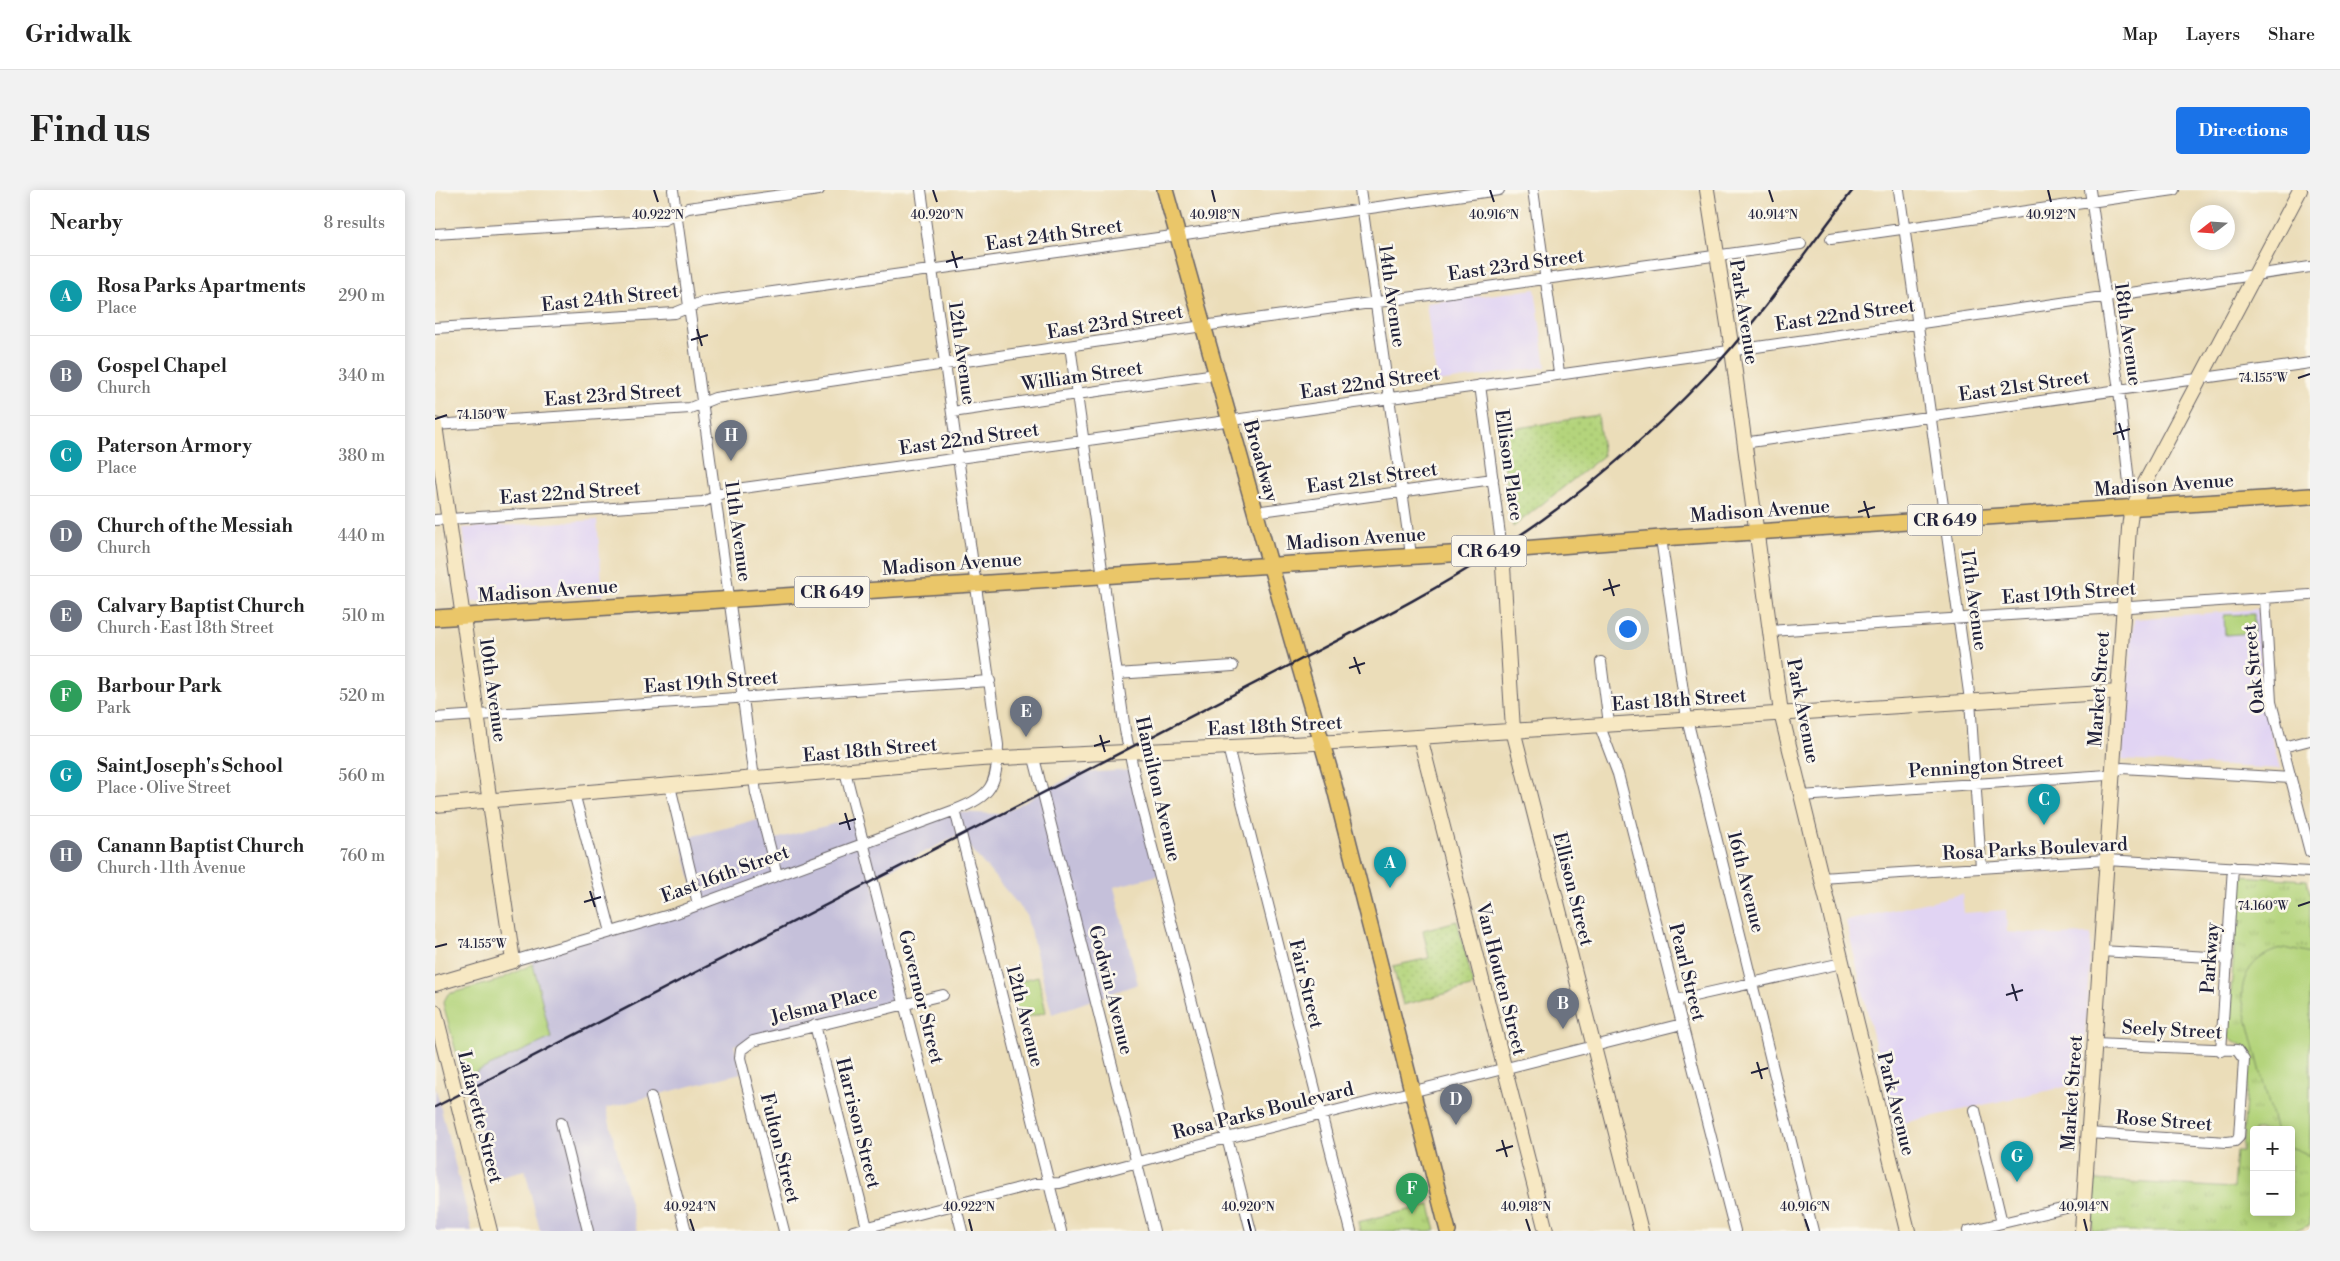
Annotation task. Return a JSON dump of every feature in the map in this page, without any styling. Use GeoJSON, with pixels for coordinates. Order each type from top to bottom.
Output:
{"type":"FeatureCollection","features":[{"type":"Feature","properties":{"kind":"main road","name":"Broadway"},"geometry":{"type":"LineString","coordinates":[[1165,190],[1255,512],[1335,785],[1448,1231]]}},
{"type":"Feature","properties":{"kind":"main road","name":"Madison Avenue"},"geometry":{"type":"LineString","coordinates":[[435,618],[2310,496]]}},
{"type":"Feature","properties":{"kind":"street","name":"11th Avenue"},"geometry":{"type":"LineString","coordinates":[[673,190],[756,793],[777,875]]}},
{"type":"Feature","properties":{"kind":"street"},"geometry":{"type":"LineString","coordinates":[[435,234],[663,220],[688,208],[819,190]]}},
{"type":"Feature","properties":{"kind":"street","name":"12th Avenue"},"geometry":{"type":"LineString","coordinates":[[921,190],[990,681],[998,759]]}},
{"type":"Feature","properties":{"kind":"street","name":"14th Avenue"},"geometry":{"type":"LineString","coordinates":[[1360,190],[1411,555]]}},
{"type":"Feature","properties":{"kind":"street","name":"East 24th Street"},"geometry":{"type":"LineString","coordinates":[[435,328],[675,313],[702,302],[1499,190]]}},
{"type":"Feature","properties":{"kind":"street"},"geometry":{"type":"LineString","coordinates":[[1533,190],[1559,373]]}},
{"type":"Feature","properties":{"kind":"street","name":"Park Avenue"},"geometry":{"type":"LineString","coordinates":[[1707,190],[1732,350],[1755,532],[1781,713],[1908,1231]]}},
{"type":"Feature","properties":{"kind":"street","name":"17th Avenue"},"geometry":{"type":"LineString","coordinates":[[1899,190],[1970,700],[1981,868]]}},
{"type":"Feature","properties":{"kind":"street","name":"18th Avenue"},"geometry":{"type":"LineString","coordinates":[[2090,190],[2119,390],[2129,483]]}},
{"type":"Feature","properties":{"kind":"street"},"geometry":{"type":"LineString","coordinates":[[1831,239],[2174,190]]}},
{"type":"Feature","properties":{"kind":"street","name":"Market Street"},"geometry":{"type":"LineString","coordinates":[[2082,1231],[2105,860],[2129,528],[2134,507],[2300,190]]}},
{"type":"Feature","properties":{"kind":"street","name":"East 23rd Street"},"geometry":{"type":"LineString","coordinates":[[435,425],[689,408],[715,398],[1203,326],[1376,304],[1716,254],[1801,244]]}},
{"type":"Feature","properties":{"kind":"street","name":"East 22nd Street"},"geometry":{"type":"LineString","coordinates":[[442,520],[703,502],[729,490],[2310,267]]}},
{"type":"Feature","properties":{"kind":"street","name":"Hamilton Avenue"},"geometry":{"type":"LineString","coordinates":[[1070,346],[1102,574],[1130,752],[1251,1231]]}},
{"type":"Feature","properties":{"kind":"street","name":"East 21st Street"},"geometry":{"type":"LineString","coordinates":[[1743,443],[2310,363]]}},
{"type":"Feature","properties":{"kind":"street","name":"William Street"},"geometry":{"type":"LineString","coordinates":[[952,412],[1216,374]]}},
{"type":"Feature","properties":{"kind":"street","name":"Ellison Place"},"geometry":{"type":"LineString","coordinates":[[1479,385],[1502,550]]}},
{"type":"Feature","properties":{"kind":"street","name":"10th Avenue"},"geometry":{"type":"LineString","coordinates":[[435,425],[442,520],[463,616],[513,961]]}},
{"type":"Feature","properties":{"kind":"street","name":"East 21st Street"},"geometry":{"type":"LineString","coordinates":[[1255,512],[1493,479]]}},
{"type":"Feature","properties":{"kind":"street","name":"16th Avenue"},"geometry":{"type":"LineString","coordinates":[[1661,538],[1687,719],[1813,1231]]}},
{"type":"Feature","properties":{"kind":"street","name":"Ellison Street"},"geometry":{"type":"LineString","coordinates":[[1502,550],[1513,730],[1641,1231]]}},
{"type":"Feature","properties":{"kind":"street","name":"East 19th Street"},"geometry":{"type":"LineString","coordinates":[[1770,631],[2310,595]]}},
{"type":"Feature","properties":{"kind":"street","name":"Oak Street"},"geometry":{"type":"LineString","coordinates":[[2265,598],[2271,702],[2308,835],[2310,852]]}},
{"type":"Feature","properties":{"kind":"street","name":"Pearl Street"},"geometry":{"type":"LineString","coordinates":[[1601,662],[1604,724],[1735,1231]]}},
{"type":"Feature","properties":{"kind":"street"},"geometry":{"type":"LineString","coordinates":[[1117,674],[1233,666]]}},
{"type":"Feature","properties":{"kind":"street","name":"East 19th Street"},"geometry":{"type":"LineString","coordinates":[[435,718],[990,681]]}},
{"type":"Feature","properties":{"kind":"street","name":"East 18th Street"},"geometry":{"type":"LineString","coordinates":[[435,805],[574,792],[998,759],[1421,737],[1970,700],[2118,692]]}},
{"type":"Feature","properties":{"kind":"street","name":"Van Houten Street"},"geometry":{"type":"LineString","coordinates":[[1421,737],[1546,1231]]}},
{"type":"Feature","properties":{"kind":"street"},"geometry":{"type":"LineString","coordinates":[[2283,747],[2310,740]]}},
{"type":"Feature","properties":{"kind":"street","name":"Fair Street"},"geometry":{"type":"LineString","coordinates":[[1228,747],[1351,1231]]}},
{"type":"Feature","properties":{"kind":"street","name":"Godwin Avenue"},"geometry":{"type":"LineString","coordinates":[[1034,758],[1154,1231]]}},
{"type":"Feature","properties":{"kind":"street","name":"East 16th Street"},"geometry":{"type":"LineString","coordinates":[[435,984],[675,913],[975,803],[987,793],[995,775],[998,759]]}},
{"type":"Feature","properties":{"kind":"street","name":"Pennington Street"},"geometry":{"type":"LineString","coordinates":[[1801,796],[2111,774],[2122,768],[2291,778]]}},
{"type":"Feature","properties":{"kind":"street","name":"Governor Street"},"geometry":{"type":"LineString","coordinates":[[845,771],[962,1231]]}},
{"type":"Feature","properties":{"kind":"street"},"geometry":{"type":"LineString","coordinates":[[670,786],[698,904]]}},
{"type":"Feature","properties":{"kind":"street"},"geometry":{"type":"LineString","coordinates":[[574,792],[611,932]]}},
{"type":"Feature","properties":{"kind":"street","name":"12th Avenue"},"geometry":{"type":"LineString","coordinates":[[955,810],[1061,1231]]}},
{"type":"Feature","properties":{"kind":"street","name":"Rosa Parks Boulevard"},"geometry":{"type":"LineString","coordinates":[[1821,878],[2105,860],[2310,872]]}},
{"type":"Feature","properties":{"kind":"street","name":"Parkway"},"geometry":{"type":"LineString","coordinates":[[2221,1051],[2233,867]]}},
{"type":"Feature","properties":{"kind":"street"},"geometry":{"type":"LineString","coordinates":[[2100,951],[2228,958]]}},
{"type":"Feature","properties":{"kind":"street"},"geometry":{"type":"LineString","coordinates":[[1676,1000],[1842,962]]}},
{"type":"Feature","properties":{"kind":"street","name":"Jelsma Place"},"geometry":{"type":"LineString","coordinates":[[743,1073],[740,1054],[745,1045],[815,1025],[943,995]]}},
{"type":"Feature","properties":{"kind":"street","name":"Lafayette Street"},"geometry":{"type":"LineString","coordinates":[[435,1012],[489,1231]]}},
{"type":"Feature","properties":{"kind":"street","name":"Rosa Parks Boulevard"},"geometry":{"type":"LineString","coordinates":[[853,1231],[867,1229],[1035,1184],[1061,1183],[1227,1138],[1682,1024]]}},
{"type":"Feature","properties":{"kind":"street","name":"Harrison Street"},"geometry":{"type":"LineString","coordinates":[[815,1025],[867,1229]]}},
{"type":"Feature","properties":{"kind":"street","name":"Seely Street"},"geometry":{"type":"LineString","coordinates":[[2094,1044],[2221,1051],[2237,1050],[2243,1060],[2237,1140]]}},
{"type":"Feature","properties":{"kind":"street","name":"Fulton Street"},"geometry":{"type":"LineString","coordinates":[[743,1073],[783,1231]]}},
{"type":"Feature","properties":{"kind":"street"},"geometry":{"type":"LineString","coordinates":[[651,1097],[686,1231]]}},
{"type":"Feature","properties":{"kind":"street"},"geometry":{"type":"LineString","coordinates":[[1975,1110],[2001,1223]]}},
{"type":"Feature","properties":{"kind":"street"},"geometry":{"type":"LineString","coordinates":[[561,1123],[588,1231]]}},
{"type":"Feature","properties":{"kind":"street","name":"Rose Street"},"geometry":{"type":"LineString","coordinates":[[2088,1133],[2227,1142],[2237,1140]]}},
{"type":"Feature","properties":{"kind":"street"},"geometry":{"type":"LineString","coordinates":[[1967,1231],[2083,1204]]}},
{"type":"Feature","properties":{"kind":"shaded area"},"geometry":{"type":"Polygon","coordinates":[[[1535,289],[1546,367],[1437,382],[1426,303],[1535,289]]]}},
{"type":"Feature","properties":{"kind":"shaded area"},"geometry":{"type":"Polygon","coordinates":[[[597,520],[603,595],[472,602],[463,528],[597,520]]]}},
{"type":"Feature","properties":{"kind":"shaded area"},"geometry":{"type":"Polygon","coordinates":[[[2258,609],[2264,705],[2280,769],[2122,760],[2134,619],[2258,609]]]}},
{"type":"Feature","properties":{"kind":"shaded area"},"geometry":{"type":"Polygon","coordinates":[[[1134,770],[1159,875],[1114,887],[1138,984],[1052,1014],[1026,914],[959,835],[872,878],[904,1005],[734,1045],[741,1073],[606,1108],[637,1231],[540,1231],[525,1170],[496,1177],[463,1078],[551,1037],[530,954],[697,903],[681,839],[762,819],[768,841],[856,818],[862,842],[953,812],[1001,814],[1078,773],[1134,770]]]}},
{"type":"Feature","properties":{"kind":"shaded area"},"geometry":{"type":"Polygon","coordinates":[[[1962,894],[1964,913],[2006,910],[2007,932],[2055,935],[2091,934],[2082,1083],[1894,1125],[1846,921],[1962,894]]]}},
{"type":"Feature","properties":{"kind":"shaded area"},"geometry":{"type":"Polygon","coordinates":[[[435,1085],[472,1231],[435,1231],[435,1085]]]}},
{"type":"Feature","properties":{"kind":"green space"},"geometry":{"type":"Polygon","coordinates":[[[1598,415],[1603,456],[1513,527],[1500,431],[1598,415]]]}},
{"type":"Feature","properties":{"kind":"green space"},"geometry":{"type":"Polygon","coordinates":[[[2254,614],[2254,633],[2225,635],[2224,615],[2254,614]]]}},
{"type":"Feature","properties":{"kind":"green space"},"geometry":{"type":"Polygon","coordinates":[[[2239,876],[2307,880],[2310,894],[2310,1225],[2296,1231],[2092,1231],[2095,1180],[2233,1188],[2236,1151],[2242,1151],[2249,1059],[2246,1050],[2228,1036],[2239,876]]]}},
{"type":"Feature","properties":{"kind":"green space"},"geometry":{"type":"Polygon","coordinates":[[[1457,921],[1474,986],[1403,1005],[1393,966],[1429,958],[1423,930],[1457,921]]]}},
{"type":"Feature","properties":{"kind":"green space"},"geometry":{"type":"Polygon","coordinates":[[[2285,948],[2310,954],[2310,1156],[2295,1150],[2295,1126],[2274,1126],[2242,998],[2242,988],[2248,971],[2253,964],[2276,950],[2285,948]]]}},
{"type":"Feature","properties":{"kind":"green space"},"geometry":{"type":"Polygon","coordinates":[[[533,964],[551,1038],[463,1078],[443,1003],[448,994],[497,981],[533,964]]]}},
{"type":"Feature","properties":{"kind":"green space"},"geometry":{"type":"Polygon","coordinates":[[[1038,976],[1046,1012],[1017,1020],[1008,984],[1038,976]]]}},
{"type":"Feature","properties":{"kind":"green space"},"geometry":{"type":"Polygon","coordinates":[[[1430,1205],[1436,1231],[1360,1231],[1358,1222],[1430,1205]]]}},
{"type":"Feature","properties":{"kind":"railway"},"geometry":{"type":"LineString","coordinates":[[435,1107],[1348,635],[1423,595],[1496,551],[1552,513],[1606,470],[1657,425],[1705,377],[1744,333],[1853,190]]}},
{"type":"Feature","properties":{"kind":"place","name":"Canann Baptist Church"},"geometry":{"type":"Point","coordinates":[731,461]}},
{"type":"Feature","properties":{"kind":"place","name":"Calvary Baptist Church"},"geometry":{"type":"Point","coordinates":[1026,737]}},
{"type":"Feature","properties":{"kind":"place","name":"Paterson Armory"},"geometry":{"type":"Point","coordinates":[2044,825]}},
{"type":"Feature","properties":{"kind":"place","name":"Rosa Parks Apartments"},"geometry":{"type":"Point","coordinates":[1390,888]}},
{"type":"Feature","properties":{"kind":"place","name":"Gospel Chapel"},"geometry":{"type":"Point","coordinates":[1563,1029]}},
{"type":"Feature","properties":{"kind":"place","name":"Church of the Messiah"},"geometry":{"type":"Point","coordinates":[1456,1125]}},
{"type":"Feature","properties":{"kind":"place","name":"Saint Joseph's School"},"geometry":{"type":"Point","coordinates":[2017,1182]}},
{"type":"Feature","properties":{"kind":"place","name":"Barbour Park"},"geometry":{"type":"Point","coordinates":[1412,1214]}}]}
